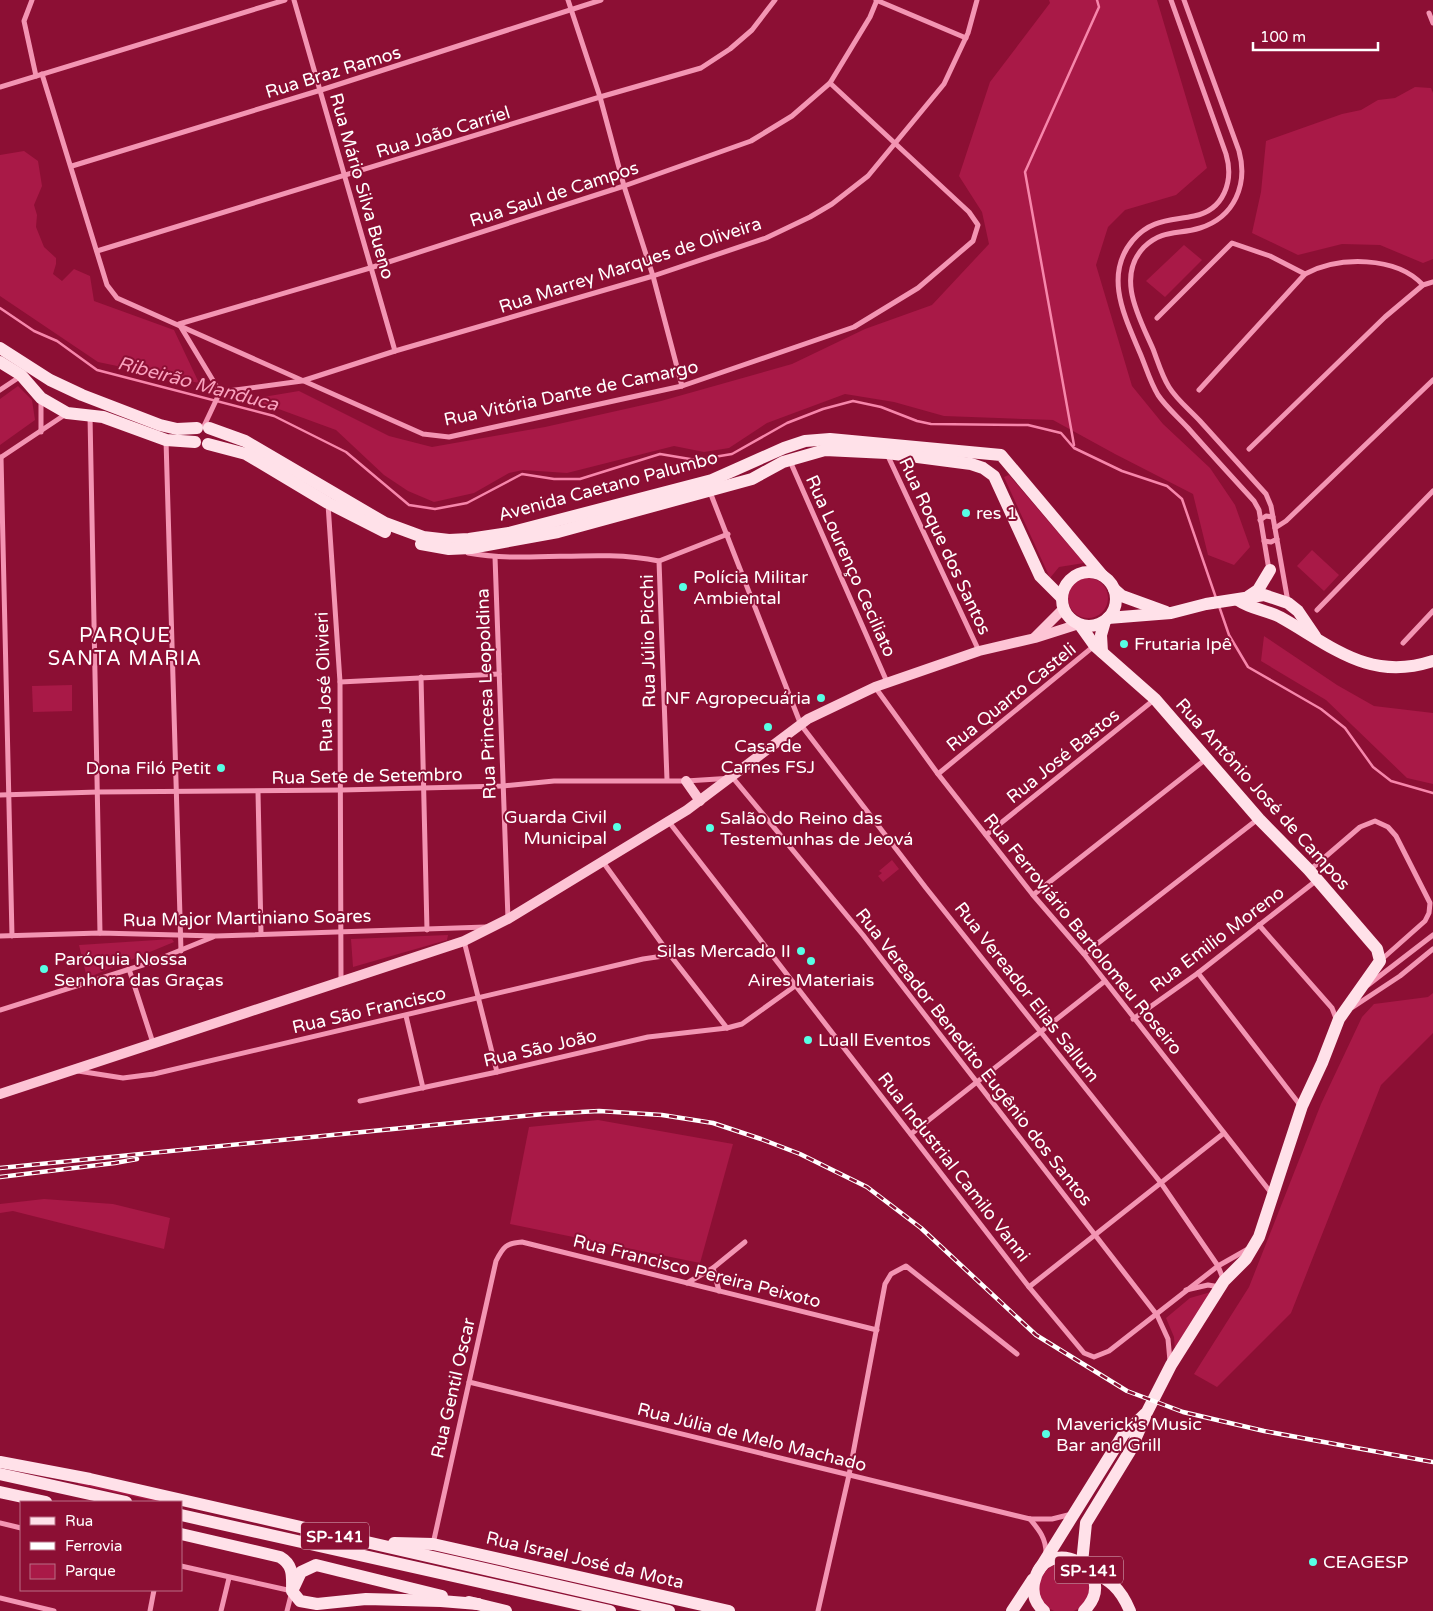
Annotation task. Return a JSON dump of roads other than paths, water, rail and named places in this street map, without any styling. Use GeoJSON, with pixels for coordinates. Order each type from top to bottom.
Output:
{"type":"FeatureCollection","features":[{"type":"Feature","properties":{"kind":"main road","name":"Avenida Caetano Palumbo"},"geometry":{"type":"LineString","coordinates":[[0,348],[50,380],[160,426],[177,428],[205,424],[245,441],[385,523],[423,537],[449,540],[508,532],[712,480],[805,441],[830,439],[1001,455],[1102,575]]}},
{"type":"Feature","properties":{"kind":"main road"},"geometry":{"type":"LineString","coordinates":[[0,362],[21,375],[41,398],[67,413]]}},
{"type":"Feature","properties":{"kind":"main road"},"geometry":{"type":"LineString","coordinates":[[41,398],[44,388],[50,380]]}},
{"type":"Feature","properties":{"kind":"main road","name":"Avenida Caetano Palumbo"},"geometry":{"type":"LineString","coordinates":[[67,413],[103,418],[166,440],[202,443],[246,454],[328,503],[389,533],[416,544],[450,549],[558,532],[752,479],[790,459],[825,450],[887,453],[971,464],[983,468],[994,476],[1040,576],[1062,603]]}},
{"type":"Feature","properties":{"kind":"main road"},"geometry":{"type":"LineString","coordinates":[[205,424],[213,437],[202,443],[193,433],[205,424]]}},
{"type":"Feature","properties":{"kind":"main road"},"geometry":{"type":"LineString","coordinates":[[1239,599],[1258,590],[1270,570]]}},
{"type":"Feature","properties":{"kind":"main road"},"geometry":{"type":"LineString","coordinates":[[1035,638],[1062,603],[1069,580],[1076,574],[1085,571],[1102,575],[1110,581],[1114,589],[1116,604],[1107,619],[1099,647]]}},
{"type":"Feature","properties":{"kind":"main road"},"geometry":{"type":"LineString","coordinates":[[1114,589],[1122,596],[1171,614]]}},
{"type":"Feature","properties":{"kind":"main road"},"geometry":{"type":"LineString","coordinates":[[1264,595],[1265,611]]}},
{"type":"Feature","properties":{"kind":"main road"},"geometry":{"type":"LineString","coordinates":[[0,1094],[464,941],[508,919],[669,822],[733,778],[801,725],[875,687],[979,651],[1035,638],[1080,624],[1097,625],[1107,619],[1171,614],[1206,604],[1264,595],[1288,603],[1298,611],[1314,636]]}},
{"type":"Feature","properties":{"kind":"main road"},"geometry":{"type":"LineString","coordinates":[[1239,599],[1247,607],[1280,617],[1304,633],[1314,636],[1346,656],[1369,664],[1390,667],[1419,666],[1433,661]]}},
{"type":"Feature","properties":{"kind":"main road"},"geometry":{"type":"LineString","coordinates":[[1062,603],[1072,620],[1080,624]]}},
{"type":"Feature","properties":{"kind":"main road"},"geometry":{"type":"LineString","coordinates":[[1280,617],[1286,611],[1288,603]]}},
{"type":"Feature","properties":{"kind":"main road","name":"Rua Antônio José de Campos"},"geometry":{"type":"LineString","coordinates":[[1080,624],[1099,647],[1155,699],[1259,819],[1313,875],[1377,949],[1378,966]]}},
{"type":"Feature","properties":{"kind":"main road"},"geometry":{"type":"LineString","coordinates":[[686,781],[700,801]]}},
{"type":"Feature","properties":{"kind":"main road"},"geometry":{"type":"LineString","coordinates":[[1084,1565],[1086,1523],[1130,1452],[1147,1412],[1171,1365],[1223,1284],[1246,1259],[1259,1237],[1302,1106],[1341,1018],[1378,966]]}},
{"type":"Feature","properties":{"kind":"main road"},"geometry":{"type":"LineString","coordinates":[[1038,1573],[1123,1436],[1147,1412]]}},
{"type":"Feature","properties":{"kind":"main road","name":"SP-141"},"geometry":{"type":"LineString","coordinates":[[0,1462],[90,1480],[669,1611]]}},
{"type":"Feature","properties":{"kind":"main road"},"geometry":{"type":"LineString","coordinates":[[0,1474],[122,1501]]}},
{"type":"Feature","properties":{"kind":"main road"},"geometry":{"type":"LineString","coordinates":[[0,1492],[41,1501]]}},
{"type":"Feature","properties":{"kind":"main road","name":"SP-141"},"geometry":{"type":"LineString","coordinates":[[182,1515],[610,1611]]}},
{"type":"Feature","properties":{"kind":"main road","name":"SP-141"},"geometry":{"type":"LineString","coordinates":[[182,1534],[280,1557],[290,1564],[293,1573],[292,1591]]}},
{"type":"Feature","properties":{"kind":"main road","name":"Rua Israel José da Mota"},"geometry":{"type":"LineString","coordinates":[[359,1541],[433,1544],[729,1611]]}},
{"type":"Feature","properties":{"kind":"main road","name":"SP-141"},"geometry":{"type":"LineString","coordinates":[[1012,1611],[1038,1573],[1048,1562],[1059,1558],[1071,1558],[1112,1582],[1123,1596],[1130,1611]]}},
{"type":"Feature","properties":{"kind":"main road","name":"SP-141"},"geometry":{"type":"LineString","coordinates":[[292,1591],[301,1572],[316,1565],[506,1611]]}},
{"type":"Feature","properties":{"kind":"main road","name":"SP-141"},"geometry":{"type":"LineString","coordinates":[[1084,1565],[1093,1578],[1095,1589],[1092,1601],[1084,1611]]}},
{"type":"Feature","properties":{"kind":"main road","name":"SP-141"},"geometry":{"type":"LineString","coordinates":[[1038,1573],[1034,1593],[1038,1604],[1044,1611]]}},
{"type":"Feature","properties":{"kind":"main road","name":"SP-141"},"geometry":{"type":"LineString","coordinates":[[292,1591],[305,1603],[323,1604],[366,1599],[478,1604]]}},
{"type":"Feature","properties":{"kind":"street","name":"Rua Vitória Dante de Camargo"},"geometry":{"type":"LineString","coordinates":[[32,0],[24,21],[39,75],[72,166],[107,285],[117,298],[423,434],[449,437],[682,386],[766,359],[865,321],[918,288],[973,241],[978,225],[969,212],[895,144]]}},
{"type":"Feature","properties":{"kind":"street"},"geometry":{"type":"LineString","coordinates":[[0,87],[285,0]]}},
{"type":"Feature","properties":{"kind":"street","name":"Rua Mário Silva Bueno"},"geometry":{"type":"LineString","coordinates":[[294,0],[395,351]]}},
{"type":"Feature","properties":{"kind":"street"},"geometry":{"type":"LineString","coordinates":[[568,0],[600,97],[624,186],[653,276],[682,386]]}},
{"type":"Feature","properties":{"kind":"street","name":"Rua Braz Ramos"},"geometry":{"type":"LineString","coordinates":[[72,166],[320,90],[601,0]]}},
{"type":"Feature","properties":{"kind":"street","name":"Rua João Carriel"},"geometry":{"type":"LineString","coordinates":[[97,251],[344,177],[600,97],[701,68],[730,49],[752,30],[775,0]]}},
{"type":"Feature","properties":{"kind":"street"},"geometry":{"type":"LineString","coordinates":[[877,0],[966,38]]}},
{"type":"Feature","properties":{"kind":"street","name":"Rua Saul de Campos"},"geometry":{"type":"LineString","coordinates":[[179,324],[370,268],[624,186],[751,141],[792,116],[830,83],[870,17],[877,0]]}},
{"type":"Feature","properties":{"kind":"street","name":"Rua Marrey Marques de Oliveira"},"geometry":{"type":"LineString","coordinates":[[219,395],[302,381],[395,351],[653,276],[766,238],[810,217],[832,204],[868,176],[944,84],[966,38],[976,0]]}},
{"type":"Feature","properties":{"kind":"street"},"geometry":{"type":"LineString","coordinates":[[1170,0],[1230,167],[1230,180],[1218,203],[1207,211],[1195,216],[1172,218],[1150,225],[1133,240],[1121,260],[1117,282],[1120,305],[1154,387],[1170,408],[1254,501],[1260,520],[1270,570],[1264,595]]}},
{"type":"Feature","properties":{"kind":"street"},"geometry":{"type":"LineString","coordinates":[[1184,0],[1243,166],[1240,190],[1227,212],[1214,223],[1198,229],[1175,231],[1157,237],[1143,249],[1134,265],[1130,283],[1133,302],[1166,382],[1266,494],[1273,517],[1288,603]]}},
{"type":"Feature","properties":{"kind":"street"},"geometry":{"type":"LineString","coordinates":[[1429,13],[1433,23]]}},
{"type":"Feature","properties":{"kind":"street"},"geometry":{"type":"LineString","coordinates":[[830,83],[895,144]]}},
{"type":"Feature","properties":{"kind":"street"},"geometry":{"type":"LineString","coordinates":[[1157,318],[1232,243],[1270,256],[1306,274]]}},
{"type":"Feature","properties":{"kind":"street"},"geometry":{"type":"LineString","coordinates":[[1199,390],[1306,274],[1321,265],[1380,261],[1416,276],[1423,285]]}},
{"type":"Feature","properties":{"kind":"street"},"geometry":{"type":"LineString","coordinates":[[1249,449],[1385,317],[1423,285],[1433,282]]}},
{"type":"Feature","properties":{"kind":"street"},"geometry":{"type":"LineString","coordinates":[[179,324],[219,395],[205,424]]}},
{"type":"Feature","properties":{"kind":"street"},"geometry":{"type":"LineString","coordinates":[[0,390],[21,375]]}},
{"type":"Feature","properties":{"kind":"street"},"geometry":{"type":"LineString","coordinates":[[1275,528],[1286,521],[1433,380]]}},
{"type":"Feature","properties":{"kind":"street"},"geometry":{"type":"LineString","coordinates":[[41,398],[41,432]]}},
{"type":"Feature","properties":{"kind":"street"},"geometry":{"type":"LineString","coordinates":[[1170,408],[1179,398]]}},
{"type":"Feature","properties":{"kind":"street"},"geometry":{"type":"LineString","coordinates":[[12,936],[1,458],[67,413]]}},
{"type":"Feature","properties":{"kind":"street"},"geometry":{"type":"LineString","coordinates":[[90,416],[100,933]]}},
{"type":"Feature","properties":{"kind":"street"},"geometry":{"type":"LineString","coordinates":[[166,440],[181,951]]}},
{"type":"Feature","properties":{"kind":"street","name":"Rua Roque dos Santos"},"geometry":{"type":"LineString","coordinates":[[887,453],[979,651]]}},
{"type":"Feature","properties":{"kind":"street","name":"Rua Lourenço Ceciliato"},"geometry":{"type":"LineString","coordinates":[[790,459],[887,683]]}},
{"type":"Feature","properties":{"kind":"street","name":"Rua Vereador Elias Sallum"},"geometry":{"type":"LineString","coordinates":[[710,491],[801,725],[1040,1032],[1161,1183],[1218,1266],[1223,1284]]}},
{"type":"Feature","properties":{"kind":"street"},"geometry":{"type":"LineString","coordinates":[[1317,610],[1433,491]]}},
{"type":"Feature","properties":{"kind":"street","name":"Rua José Olivieri"},"geometry":{"type":"LineString","coordinates":[[328,503],[340,682],[342,790],[341,980]]}},
{"type":"Feature","properties":{"kind":"street"},"geometry":{"type":"LineString","coordinates":[[1260,520],[1266,516],[1273,517]]}},
{"type":"Feature","properties":{"kind":"street"},"geometry":{"type":"LineString","coordinates":[[660,561],[728,534]]}},
{"type":"Feature","properties":{"kind":"street"},"geometry":{"type":"LineString","coordinates":[[1264,541],[1271,542],[1277,539]]}},
{"type":"Feature","properties":{"kind":"street","name":"Rua Júlio Picchi"},"geometry":{"type":"LineString","coordinates":[[450,549],[495,557],[637,557],[660,561],[667,780]]}},
{"type":"Feature","properties":{"kind":"street","name":"Rua Princesa Leopoldina"},"geometry":{"type":"LineString","coordinates":[[495,557],[508,919]]}},
{"type":"Feature","properties":{"kind":"street"},"geometry":{"type":"LineString","coordinates":[[1403,643],[1433,611]]}},
{"type":"Feature","properties":{"kind":"street","name":"Rua Quarto Casteli"},"geometry":{"type":"LineString","coordinates":[[938,774],[1099,647]]}},
{"type":"Feature","properties":{"kind":"street"},"geometry":{"type":"LineString","coordinates":[[340,682],[500,674]]}},
{"type":"Feature","properties":{"kind":"street"},"geometry":{"type":"LineString","coordinates":[[421,677],[426,930]]}},
{"type":"Feature","properties":{"kind":"street","name":"Rua Ferroviário Bartolomeu Roseiro"},"geometry":{"type":"LineString","coordinates":[[875,687],[938,774],[1033,895],[1084,954],[1273,1195]]}},
{"type":"Feature","properties":{"kind":"street","name":"Rua José Bastos"},"geometry":{"type":"LineString","coordinates":[[986,834],[1155,699]]}},
{"type":"Feature","properties":{"kind":"street"},"geometry":{"type":"LineString","coordinates":[[1033,895],[1206,759]]}},
{"type":"Feature","properties":{"kind":"street","name":"Rua Sete de Setembro"},"geometry":{"type":"LineString","coordinates":[[0,796],[98,792],[177,793],[424,788],[503,786],[554,780],[686,781],[733,778]]}},
{"type":"Feature","properties":{"kind":"street","name":"Rua Vereador Benedito Eugênio dos Santos"},"geometry":{"type":"LineString","coordinates":[[733,778],[863,935],[1156,1315],[1168,1339],[1171,1365]]}},
{"type":"Feature","properties":{"kind":"street"},"geometry":{"type":"LineString","coordinates":[[258,792],[261,933]]}},
{"type":"Feature","properties":{"kind":"street"},"geometry":{"type":"LineString","coordinates":[[1084,954],[1259,819]]}},
{"type":"Feature","properties":{"kind":"street","name":"Rua Emilio Moreno"},"geometry":{"type":"LineString","coordinates":[[1134,1019],[1198,973],[1258,925],[1313,875],[1360,826],[1375,821],[1388,827],[1396,836],[1430,903],[1429,913],[1425,921],[1378,966]]}},
{"type":"Feature","properties":{"kind":"street","name":"Rua Industrial Camilo Vanni"},"geometry":{"type":"LineString","coordinates":[[669,822],[1029,1287],[1084,1353],[1094,1357],[1109,1351],[1156,1315]]}},
{"type":"Feature","properties":{"kind":"street"},"geometry":{"type":"LineString","coordinates":[[603,862],[670,955],[727,1028]]}},
{"type":"Feature","properties":{"kind":"street"},"geometry":{"type":"LineString","coordinates":[[1258,925],[1341,1018],[1400,976],[1433,949]]}},
{"type":"Feature","properties":{"kind":"street","name":"Rua Major Martiniano Soares"},"geometry":{"type":"LineString","coordinates":[[0,936],[100,933],[216,936],[261,933],[494,927]]}},
{"type":"Feature","properties":{"kind":"street"},"geometry":{"type":"LineString","coordinates":[[1360,991],[1433,935]]}},
{"type":"Feature","properties":{"kind":"street"},"geometry":{"type":"LineString","coordinates":[[0,1010],[129,969],[181,951],[216,936]]}},
{"type":"Feature","properties":{"kind":"street"},"geometry":{"type":"LineString","coordinates":[[464,941],[497,1072]]}},
{"type":"Feature","properties":{"kind":"street","name":"Rua São Francisco"},"geometry":{"type":"LineString","coordinates":[[72,1070],[123,1078],[154,1074],[643,959],[670,955]]}},
{"type":"Feature","properties":{"kind":"street"},"geometry":{"type":"LineString","coordinates":[[129,969],[153,1043]]}},
{"type":"Feature","properties":{"kind":"street"},"geometry":{"type":"LineString","coordinates":[[1198,973],[1302,1106]]}},
{"type":"Feature","properties":{"kind":"street"},"geometry":{"type":"LineString","coordinates":[[911,1134],[1105,981]]}},
{"type":"Feature","properties":{"kind":"street","name":"Rua São João"},"geometry":{"type":"LineString","coordinates":[[360,1101],[648,1037],[727,1028],[742,1024],[795,986]]}},
{"type":"Feature","properties":{"kind":"street"},"geometry":{"type":"LineString","coordinates":[[406,1016],[423,1088]]}},
{"type":"Feature","properties":{"kind":"street"},"geometry":{"type":"LineString","coordinates":[[1029,1287],[1096,1236],[1224,1133]]}},
{"type":"Feature","properties":{"kind":"street","name":"Rua Francisco Pereira Peixoto"},"geometry":{"type":"LineString","coordinates":[[510,1243],[522,1242],[876,1330]]}},
{"type":"Feature","properties":{"kind":"street"},"geometry":{"type":"LineString","coordinates":[[687,1283],[713,1268],[745,1242]]}},
{"type":"Feature","properties":{"kind":"street","name":"Rua Gentil Oscar"},"geometry":{"type":"LineString","coordinates":[[433,1544],[496,1261],[502,1247],[510,1243]]}},
{"type":"Feature","properties":{"kind":"street"},"geometry":{"type":"LineString","coordinates":[[1156,1315],[1183,1291],[1218,1266],[1253,1247]]}},
{"type":"Feature","properties":{"kind":"street"},"geometry":{"type":"LineString","coordinates":[[818,1611],[850,1475],[884,1284],[891,1274],[906,1266],[1017,1354]]}},
{"type":"Feature","properties":{"kind":"street"},"geometry":{"type":"LineString","coordinates":[[713,1268],[719,1291]]}},
{"type":"Feature","properties":{"kind":"street"},"geometry":{"type":"LineString","coordinates":[[1183,1291],[1223,1284]]}},
{"type":"Feature","properties":{"kind":"street","name":"Rua Júlia de Melo Machado"},"geometry":{"type":"LineString","coordinates":[[469,1382],[1030,1519],[1065,1517],[1076,1510]]}},
{"type":"Feature","properties":{"kind":"street"},"geometry":{"type":"LineString","coordinates":[[1030,1519],[1046,1542],[1046,1558]]}},
{"type":"Feature","properties":{"kind":"street"},"geometry":{"type":"LineString","coordinates":[[0,1523],[20,1528]]}},
{"type":"Feature","properties":{"kind":"street"},"geometry":{"type":"LineString","coordinates":[[182,1566],[292,1591],[287,1611]]}},
{"type":"Feature","properties":{"kind":"street"},"geometry":{"type":"LineString","coordinates":[[221,1611],[229,1578]]}},
{"type":"Feature","properties":{"kind":"street"},"geometry":{"type":"LineString","coordinates":[[150,1611],[154,1591]]}},
{"type":"Feature","properties":{"kind":"street"},"geometry":{"type":"LineString","coordinates":[[0,1598],[54,1611]]}},
{"type":"Feature","properties":{"kind":"street"},"geometry":{"type":"LineString","coordinates":[[322,1611],[335,1602]]}},
{"type":"Feature","properties":{"kind":"waterway"},"geometry":{"type":"LineString","coordinates":[[1074,445],[1025,172],[1099,7],[1097,0]]}},
{"type":"Feature","properties":{"kind":"waterway","name":"Ribeirão Manduca"},"geometry":{"type":"LineString","coordinates":[[0,308],[34,331],[57,341],[97,370],[274,416],[346,452],[409,505],[435,509],[467,503],[522,474],[554,479],[580,479],[660,454],[696,460],[732,454],[787,423],[823,409],[853,401],[881,407],[917,421],[931,424],[1028,425],[1061,433],[1074,448],[1122,471],[1167,486],[1182,499],[1216,598]]}},
{"type":"Feature","properties":{"kind":"waterway","name":"Ribeirão Manduca"},"geometry":{"type":"LineString","coordinates":[[1219,606],[1229,635],[1248,667],[1321,709],[1345,728],[1373,767],[1391,781],[1433,793]]}},
{"type":"Feature","properties":{"kind":"railway"},"geometry":{"type":"LineString","coordinates":[[0,1168],[544,1114],[599,1111],[662,1115],[713,1123],[800,1154],[867,1187],[921,1228],[1036,1335],[1127,1391],[1183,1412],[1264,1431],[1433,1462]]}},
{"type":"Feature","properties":{"kind":"railway"},"geometry":{"type":"LineString","coordinates":[[0,1177],[137,1159]]}},
{"type":"Feature","properties":{"kind":"place","name":"res 1"},"geometry":{"type":"Point","coordinates":[966,513]}},
{"type":"Feature","properties":{"kind":"place","name":"Polícia Militar Ambiental"},"geometry":{"type":"Point","coordinates":[683,587]}},
{"type":"Feature","properties":{"kind":"place","name":"Frutaria Ipê"},"geometry":{"type":"Point","coordinates":[1124,644]}},
{"type":"Feature","properties":{"kind":"place","name":"NF Agropecuária"},"geometry":{"type":"Point","coordinates":[821,698]}},
{"type":"Feature","properties":{"kind":"place","name":"Casa de Carnes FSJ"},"geometry":{"type":"Point","coordinates":[768,727]}},
{"type":"Feature","properties":{"kind":"place","name":"Dona Filó Petit"},"geometry":{"type":"Point","coordinates":[221,768]}},
{"type":"Feature","properties":{"kind":"place","name":"Guarda Civil Municipal"},"geometry":{"type":"Point","coordinates":[617,827]}},
{"type":"Feature","properties":{"kind":"place","name":"Salão do Reino das Testemunhas de Jeová"},"geometry":{"type":"Point","coordinates":[710,828]}},
{"type":"Feature","properties":{"kind":"place","name":"Silas Mercado II"},"geometry":{"type":"Point","coordinates":[801,951]}},
{"type":"Feature","properties":{"kind":"place","name":"Aires Materiais"},"geometry":{"type":"Point","coordinates":[811,961]}},
{"type":"Feature","properties":{"kind":"place","name":"Paróquia Nossa Senhora das Graças"},"geometry":{"type":"Point","coordinates":[44,969]}},
{"type":"Feature","properties":{"kind":"place","name":"Luall Eventos"},"geometry":{"type":"Point","coordinates":[808,1040]}},
{"type":"Feature","properties":{"kind":"place","name":"Maverick's Music Bar and Grill"},"geometry":{"type":"Point","coordinates":[1046,1434]}},
{"type":"Feature","properties":{"kind":"place","name":"CEAGESP"},"geometry":{"type":"Point","coordinates":[1313,1562]}},
{"type":"Feature","properties":{"kind":"district","name":"PARQUE SANTA MARIA"},"geometry":{"type":"Point","coordinates":[125,646]}}]}
